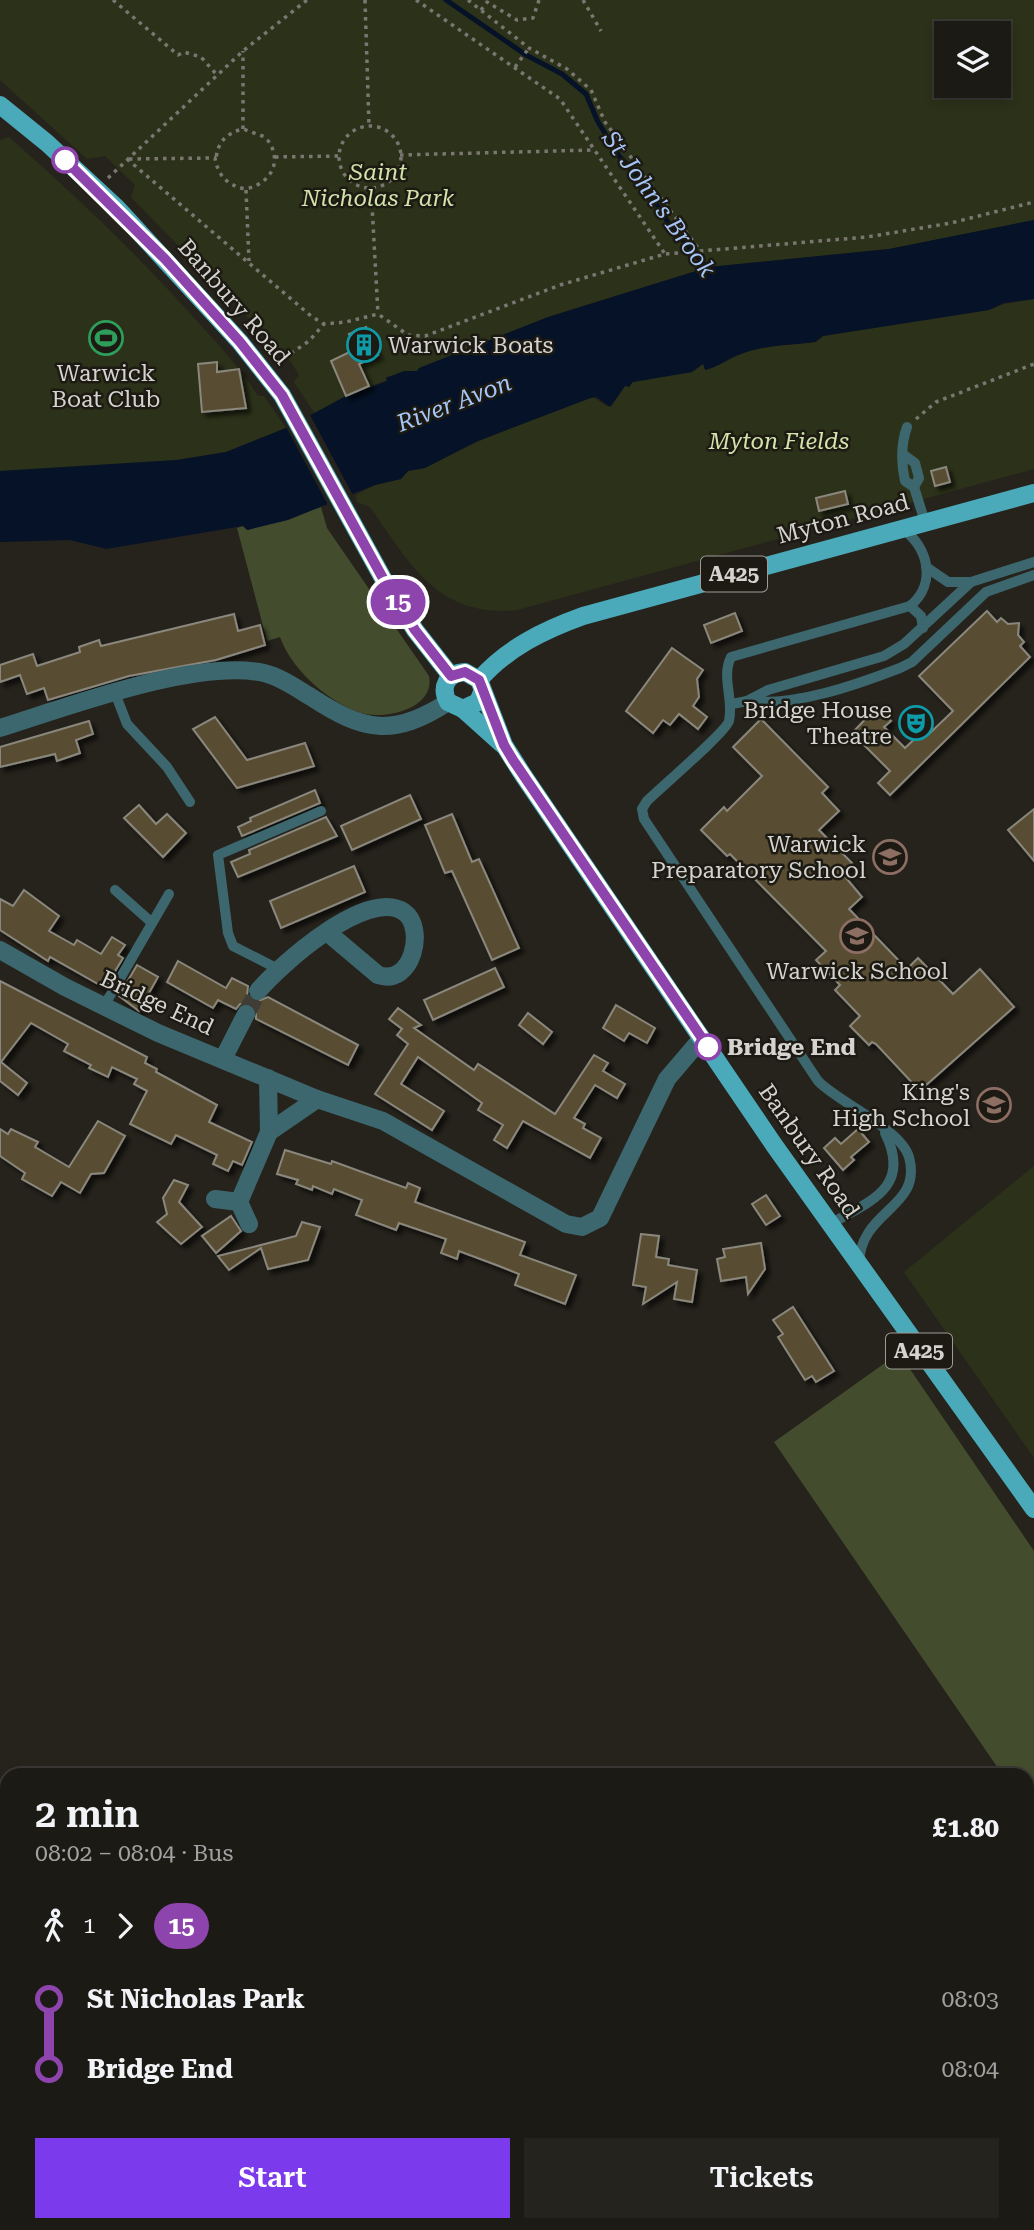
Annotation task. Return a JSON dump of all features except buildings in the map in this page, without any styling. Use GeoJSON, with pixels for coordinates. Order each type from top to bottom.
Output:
{"type":"FeatureCollection","features":[{"type":"Feature","properties":{"kind":"main road","name":"Banbury Road"},"geometry":{"type":"LineString","coordinates":[[0,105],[47,143],[165,259],[240,342],[282,395],[415,630],[451,676]]}},
{"type":"Feature","properties":{"kind":"main road","name":"Myton Road"},"geometry":{"type":"LineString","coordinates":[[480,686],[514,649],[537,635],[583,615],[1034,493]]}},
{"type":"Feature","properties":{"kind":"main road"},"geometry":{"type":"LineString","coordinates":[[465,672],[480,686],[478,702],[456,706],[444,687],[451,676],[465,672]]}},
{"type":"Feature","properties":{"kind":"main road","name":"Banbury Road"},"geometry":{"type":"LineString","coordinates":[[480,686],[504,745],[830,1224],[1034,1509]]}},
{"type":"Feature","properties":{"kind":"main road","name":"Banbury Road"},"geometry":{"type":"LineString","coordinates":[[456,706],[504,745]]}},
{"type":"Feature","properties":{"kind":"street"},"geometry":{"type":"LineString","coordinates":[[0,728],[115,693],[209,672],[248,670],[280,678],[339,715],[365,725],[410,721],[456,706]]}},
{"type":"Feature","properties":{"kind":"street"},"geometry":{"type":"LineString","coordinates":[[258,991],[278,969],[312,940],[360,914],[390,909],[406,914],[415,935],[407,966],[397,976],[388,978],[378,975],[327,932]]}},
{"type":"Feature","properties":{"kind":"street","name":"Bridge End"},"geometry":{"type":"LineString","coordinates":[[0,950],[104,1006],[317,1099],[383,1121],[566,1224],[582,1227],[600,1218],[667,1079],[702,1038]]}},
{"type":"Feature","properties":{"kind":"street"},"geometry":{"type":"LineString","coordinates":[[223,1059],[246,1014]]}},
{"type":"Feature","properties":{"kind":"street"},"geometry":{"type":"LineString","coordinates":[[249,1224],[239,1202],[269,1132],[268,1078]]}},
{"type":"Feature","properties":{"kind":"street"},"geometry":{"type":"LineString","coordinates":[[269,1132],[317,1099]]}},
{"type":"Feature","properties":{"kind":"street"},"geometry":{"type":"LineString","coordinates":[[215,1199],[239,1202]]}},
{"type":"Feature","properties":{"kind":"lane"},"geometry":{"type":"LineString","coordinates":[[906,427],[901,443],[904,454],[901,466],[905,481],[914,486],[925,522]]}},
{"type":"Feature","properties":{"kind":"lane"},"geometry":{"type":"LineString","coordinates":[[859,1265],[863,1236],[903,1195],[910,1181],[907,1152],[866,1113],[827,1090],[818,1081],[642,813],[647,801],[728,724],[732,704],[726,670],[732,657],[909,606],[924,590],[926,568],[919,545],[901,528]]}},
{"type":"Feature","properties":{"kind":"lane"},"geometry":{"type":"LineString","coordinates":[[926,568],[948,582],[971,582],[1034,562]]}},
{"type":"Feature","properties":{"kind":"lane"},"geometry":{"type":"LineString","coordinates":[[747,701],[770,704],[792,701],[900,668],[912,662],[986,592],[1034,575]]}},
{"type":"Feature","properties":{"kind":"lane"},"geometry":{"type":"LineString","coordinates":[[732,704],[747,701],[768,690],[884,656],[923,628],[971,582]]}},
{"type":"Feature","properties":{"kind":"lane"},"geometry":{"type":"LineString","coordinates":[[909,606],[921,616],[923,628]]}},
{"type":"Feature","properties":{"kind":"lane"},"geometry":{"type":"LineString","coordinates":[[115,693],[127,724],[167,767],[190,802]]}},
{"type":"Feature","properties":{"kind":"lane"},"geometry":{"type":"LineString","coordinates":[[278,969],[233,946],[228,933],[218,855],[321,811]]}},
{"type":"Feature","properties":{"kind":"lane"},"geometry":{"type":"LineString","coordinates":[[115,890],[150,921]]}},
{"type":"Feature","properties":{"kind":"lane"},"geometry":{"type":"LineString","coordinates":[[104,1006],[150,921],[169,894]]}},
{"type":"Feature","properties":{"kind":"lane"},"geometry":{"type":"LineString","coordinates":[[830,1224],[864,1205],[884,1190],[892,1179],[895,1158],[885,1132]]}},
{"type":"Feature","properties":{"kind":"path"},"geometry":{"type":"LineString","coordinates":[[113,0],[178,55],[184,52],[201,57],[217,75]]}},
{"type":"Feature","properties":{"kind":"path"},"geometry":{"type":"LineString","coordinates":[[96,189],[243,51],[307,0]]}},
{"type":"Feature","properties":{"kind":"path"},"geometry":{"type":"LineString","coordinates":[[365,0],[369,126]]}},
{"type":"Feature","properties":{"kind":"path"},"geometry":{"type":"LineString","coordinates":[[416,0],[559,99],[665,254]]}},
{"type":"Feature","properties":{"kind":"path"},"geometry":{"type":"LineString","coordinates":[[468,0],[528,50],[567,69],[591,90],[605,122],[697,249]]}},
{"type":"Feature","properties":{"kind":"path"},"geometry":{"type":"LineString","coordinates":[[481,10],[487,2],[517,20],[533,18],[539,0]]}},
{"type":"Feature","properties":{"kind":"path"},"geometry":{"type":"LineString","coordinates":[[583,0],[601,31]]}},
{"type":"Feature","properties":{"kind":"path"},"geometry":{"type":"LineString","coordinates":[[515,67],[528,50]]}},
{"type":"Feature","properties":{"kind":"path"},"geometry":{"type":"LineString","coordinates":[[243,51],[243,129]]}},
{"type":"Feature","properties":{"kind":"path"},"geometry":{"type":"LineString","coordinates":[[369,126],[390,134],[400,155],[393,177],[371,187],[358,185],[348,178],[341,168],[339,156],[348,135],[358,128],[369,126]]}},
{"type":"Feature","properties":{"kind":"path"},"geometry":{"type":"LineString","coordinates":[[243,129],[265,137],[275,157],[273,170],[267,179],[246,189],[227,182],[217,168],[216,159],[223,139],[243,129]]}},
{"type":"Feature","properties":{"kind":"path"},"geometry":{"type":"LineString","coordinates":[[400,155],[595,150]]}},
{"type":"Feature","properties":{"kind":"path"},"geometry":{"type":"LineString","coordinates":[[275,157],[339,156]]}},
{"type":"Feature","properties":{"kind":"path"},"geometry":{"type":"LineString","coordinates":[[128,159],[216,159]]}},
{"type":"Feature","properties":{"kind":"path"},"geometry":{"type":"LineString","coordinates":[[128,159],[311,316],[324,324],[355,321],[378,314]]}},
{"type":"Feature","properties":{"kind":"path"},"geometry":{"type":"LineString","coordinates":[[371,187],[378,314]]}},
{"type":"Feature","properties":{"kind":"path"},"geometry":{"type":"LineString","coordinates":[[246,189],[249,261]]}},
{"type":"Feature","properties":{"kind":"path"},"geometry":{"type":"LineString","coordinates":[[378,314],[408,335],[425,336],[559,285],[665,254],[697,249],[723,251],[867,237],[951,223],[1034,202]]}},
{"type":"Feature","properties":{"kind":"path"},"geometry":{"type":"LineString","coordinates":[[287,357],[309,341],[324,324]]}},
{"type":"Feature","properties":{"kind":"path"},"geometry":{"type":"LineString","coordinates":[[906,427],[936,402],[1034,364]]}},
{"type":"Feature","properties":{"kind":"path"},"geometry":{"type":"LineString","coordinates":[[773,1114],[787,1120],[798,1136],[801,1151],[808,1161]]}},
{"type":"Feature","properties":{"kind":"path"},"geometry":{"type":"LineString","coordinates":[[827,1189],[842,1198],[857,1196]]}},
{"type":"Feature","properties":{"kind":"green space","name":"Saint Nicholas Park"},"geometry":{"type":"Polygon","coordinates":[[[0,0],[1034,0],[1034,220],[889,249],[709,267],[548,317],[417,371],[386,377],[387,380],[346,396],[315,414],[294,382],[299,375],[291,362],[131,197],[135,185],[105,156],[87,159],[0,80],[0,0]]]}},
{"type":"Feature","properties":{"kind":"green space","name":"Warwick Boat Club"},"geometry":{"type":"Polygon","coordinates":[[[9,137],[82,203],[152,273],[221,348],[258,396],[264,396],[286,428],[226,452],[177,460],[0,471],[0,140],[9,137]]]}},
{"type":"Feature","properties":{"kind":"green space","name":"Myton Fields"},"geometry":{"type":"Polygon","coordinates":[[[1034,299],[1034,469],[517,610],[490,610],[466,605],[446,596],[413,567],[370,507],[357,502],[356,495],[375,485],[401,479],[408,471],[425,468],[456,451],[543,414],[593,397],[606,406],[612,406],[625,386],[633,382],[692,372],[704,363],[706,370],[753,350],[817,342],[823,336],[989,310],[1004,304],[1034,299]]]}},
{"type":"Feature","properties":{"kind":"green space"},"geometry":{"type":"Polygon","coordinates":[[[321,507],[327,528],[429,676],[429,688],[424,697],[404,710],[378,715],[355,711],[343,705],[300,671],[280,637],[267,641],[237,528],[243,526],[248,530],[321,507]]]}},
{"type":"Feature","properties":{"kind":"green space"},"geometry":{"type":"Polygon","coordinates":[[[1034,1166],[1034,1458],[904,1272],[1034,1166]]]}},
{"type":"Feature","properties":{"kind":"green space"},"geometry":{"type":"Polygon","coordinates":[[[899,1353],[1034,1551],[1034,1768],[998,1768],[774,1442],[899,1353]]]}},
{"type":"Feature","properties":{"kind":"water","name":"River Avon"},"geometry":{"type":"Polygon","coordinates":[[[1034,220],[1034,299],[1004,303],[989,310],[823,336],[815,342],[761,348],[705,370],[703,364],[692,372],[633,382],[629,387],[625,386],[610,407],[596,397],[588,399],[478,441],[425,468],[408,471],[401,479],[375,485],[288,520],[247,530],[243,526],[106,549],[70,540],[0,542],[0,471],[177,460],[226,452],[286,428],[346,396],[387,381],[386,378],[404,371],[417,371],[548,317],[709,267],[889,249],[1034,220]]]}},
{"type":"Feature","properties":{"kind":"pier"},"geometry":{"type":"Polygon","coordinates":[[[309,413],[355,499],[329,507],[285,425],[309,413]]]}},
{"type":"Feature","properties":{"kind":"waterway","name":"St John's Brook"},"geometry":{"type":"LineString","coordinates":[[446,0],[526,55],[562,74],[586,94],[598,122],[619,156],[642,181],[671,227],[711,272]]}},
{"type":"Feature","properties":{"kind":"tunnel"},"geometry":{"type":"LineString","coordinates":[[246,1014],[258,991]]}},
{"type":"Feature","properties":{"kind":"bus line","name":"15"},"geometry":{"type":"LineString","coordinates":[[65,160],[117,208],[165,259],[240,342],[282,395],[385,582],[415,630],[451,676],[465,672],[479,680],[504,745],[708,1047]]}},
{"type":"Feature","properties":{"kind":"place","name":"Warwick Boat Club"},"geometry":{"type":"Point","coordinates":[106,338]}},
{"type":"Feature","properties":{"kind":"place","name":"Warwick Boats"},"geometry":{"type":"Point","coordinates":[364,345]}},
{"type":"Feature","properties":{"kind":"place","name":"Bridge House Theatre"},"geometry":{"type":"Point","coordinates":[916,723]}},
{"type":"Feature","properties":{"kind":"place","name":"Warwick Preparatory School"},"geometry":{"type":"Point","coordinates":[890,857]}},
{"type":"Feature","properties":{"kind":"place","name":"Warwick School"},"geometry":{"type":"Point","coordinates":[857,936]}},
{"type":"Feature","properties":{"kind":"place","name":"Bridge End"},"geometry":{"type":"Point","coordinates":[708,1047]}},
{"type":"Feature","properties":{"kind":"place","name":"King's High School"},"geometry":{"type":"Point","coordinates":[994,1105]}}]}
